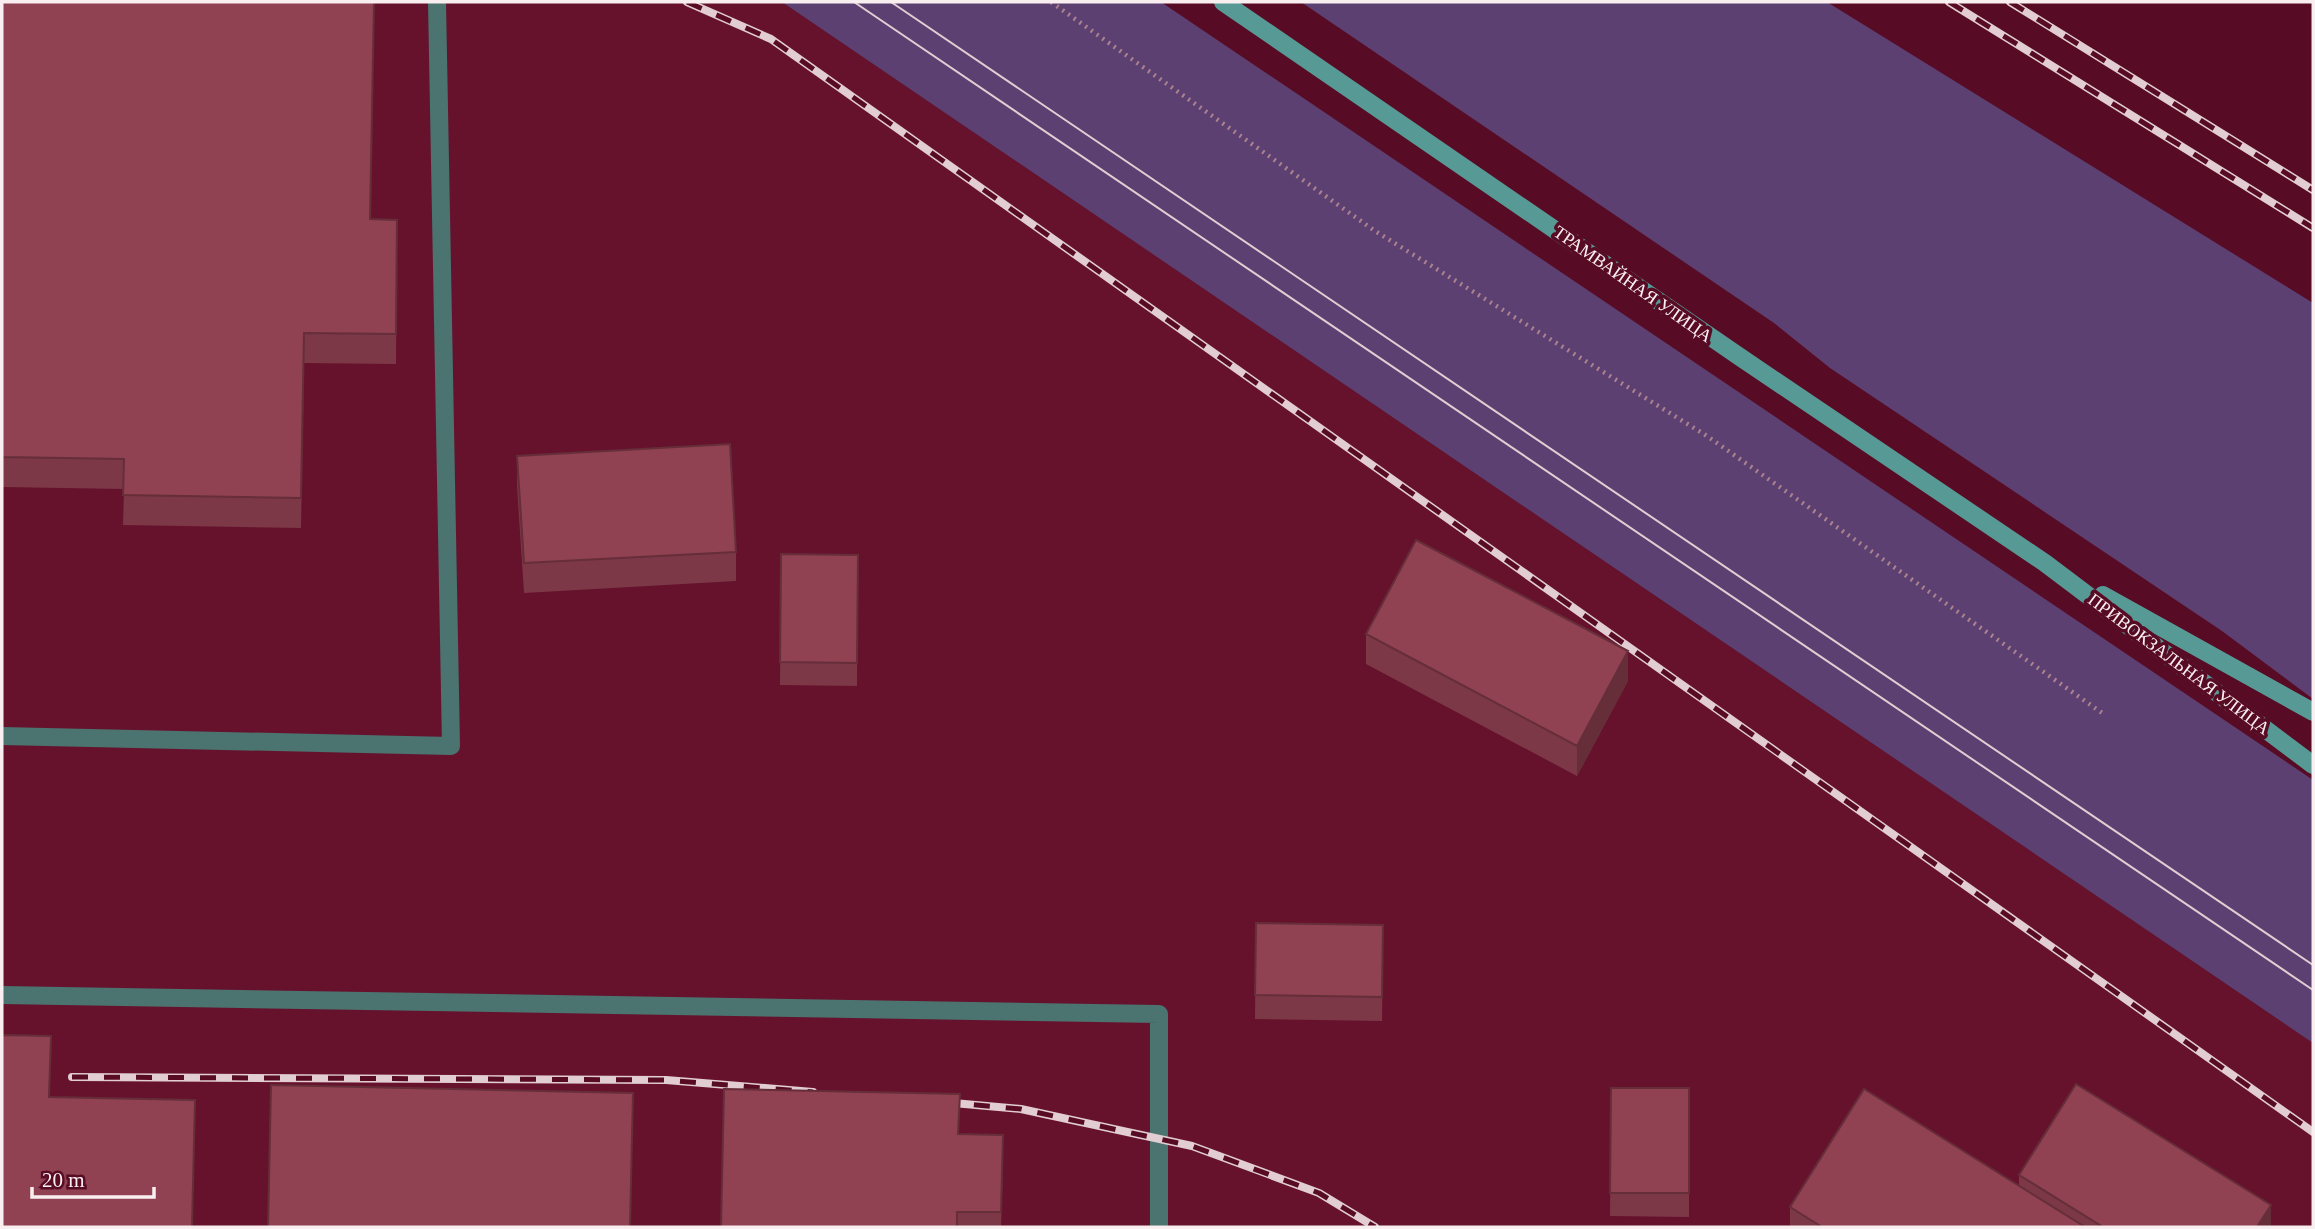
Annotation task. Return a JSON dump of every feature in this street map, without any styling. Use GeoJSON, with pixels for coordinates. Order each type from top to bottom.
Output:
{"type":"FeatureCollection","features":[{"type":"Feature","properties":{"kind":"main road","name":"ТРАМВАЙНАЯ УЛИЦА"},"geometry":{"type":"LineString","coordinates":[[1223,2],[2045,563]]}},
{"type":"Feature","properties":{"kind":"main road"},"geometry":{"type":"LineString","coordinates":[[2045,563],[2313,712]]}},
{"type":"Feature","properties":{"kind":"main road","name":"ПРИВОКЗАЛЬНАЯ УЛИЦА"},"geometry":{"type":"LineString","coordinates":[[2045,563],[2313,765]]}},
{"type":"Feature","properties":{"kind":"street"},"geometry":{"type":"LineString","coordinates":[[2,736],[451,746],[437,2]]}},
{"type":"Feature","properties":{"kind":"street"},"geometry":{"type":"LineString","coordinates":[[2,995],[1158,1014],[1159,1227]]}},
{"type":"Feature","properties":{"kind":"path"},"geometry":{"type":"LineString","coordinates":[[1051,2],[1375,231],[1707,436],[2105,715]]}},
{"type":"Feature","properties":{"kind":"shaded area"},"geometry":{"type":"Polygon","coordinates":[[[2,2],[782,2],[2313,1043],[2313,1227],[2,1227],[2,2]]]}},
{"type":"Feature","properties":{"kind":"shaded area"},"geometry":{"type":"Polygon","coordinates":[[[782,2],[1161,2],[2313,780],[2313,1043],[782,2]]]}},
{"type":"Feature","properties":{"kind":"shaded area"},"geometry":{"type":"Polygon","coordinates":[[[1301,2],[1827,2],[2313,303],[2313,699],[2222,631],[1830,368],[1774,323],[1301,2]]]}},
{"type":"Feature","properties":{"kind":"building"},"geometry":{"type":"Polygon","coordinates":[[[2,2],[374,2],[370,219],[397,220],[396,334],[304,333],[301,498],[123,495],[124,459],[2,457],[2,2]]]}},
{"type":"Feature","properties":{"kind":"building"},"geometry":{"type":"Polygon","coordinates":[[[730,444],[736,552],[524,563],[517,456],[730,444]]]}},
{"type":"Feature","properties":{"kind":"building"},"geometry":{"type":"Polygon","coordinates":[[[1416,540],[1628,651],[1577,746],[1366,634],[1416,540]]]}},
{"type":"Feature","properties":{"kind":"building"},"geometry":{"type":"Polygon","coordinates":[[[781,554],[858,555],[857,663],[780,662],[781,554]]]}},
{"type":"Feature","properties":{"kind":"building"},"geometry":{"type":"Polygon","coordinates":[[[1256,923],[1383,925],[1382,997],[1255,995],[1256,923]]]}},
{"type":"Feature","properties":{"kind":"building"},"geometry":{"type":"Polygon","coordinates":[[[2,1035],[51,1036],[49,1097],[195,1100],[192,1227],[2,1227],[2,1035]]]}},
{"type":"Feature","properties":{"kind":"building"},"geometry":{"type":"Polygon","coordinates":[[[2076,1084],[2271,1205],[2257,1227],[2103,1227],[2019,1175],[2076,1084]]]}},
{"type":"Feature","properties":{"kind":"building"},"geometry":{"type":"Polygon","coordinates":[[[271,1085],[633,1093],[630,1227],[268,1227],[271,1085]]]}},
{"type":"Feature","properties":{"kind":"building"},"geometry":{"type":"Polygon","coordinates":[[[1611,1088],[1689,1088],[1689,1193],[1610,1193],[1611,1088]]]}},
{"type":"Feature","properties":{"kind":"building"},"geometry":{"type":"Polygon","coordinates":[[[724,1089],[960,1094],[958,1134],[1003,1135],[1001,1212],[957,1212],[957,1227],[721,1227],[724,1089]]]}},
{"type":"Feature","properties":{"kind":"building"},"geometry":{"type":"Polygon","coordinates":[[[1864,1089],[2085,1227],[1822,1227],[1790,1207],[1864,1089]]]}},
{"type":"Feature","properties":{"kind":"tram line"},"geometry":{"type":"LineString","coordinates":[[854,2],[2313,990]]}},
{"type":"Feature","properties":{"kind":"tram line"},"geometry":{"type":"LineString","coordinates":[[891,2],[2313,965]]}},
{"type":"Feature","properties":{"kind":"railway"},"geometry":{"type":"LineString","coordinates":[[687,2],[771,39],[2313,1132]]}},
{"type":"Feature","properties":{"kind":"railway"},"geometry":{"type":"LineString","coordinates":[[1949,2],[2313,228]]}},
{"type":"Feature","properties":{"kind":"railway"},"geometry":{"type":"LineString","coordinates":[[2010,2],[2313,190]]}},
{"type":"Feature","properties":{"kind":"railway"},"geometry":{"type":"LineString","coordinates":[[72,1077],[666,1080],[813,1092]]}},
{"type":"Feature","properties":{"kind":"railway"},"geometry":{"type":"LineString","coordinates":[[942,1102],[1021,1109],[1192,1146],[1319,1193],[1375,1227]]}}]}
